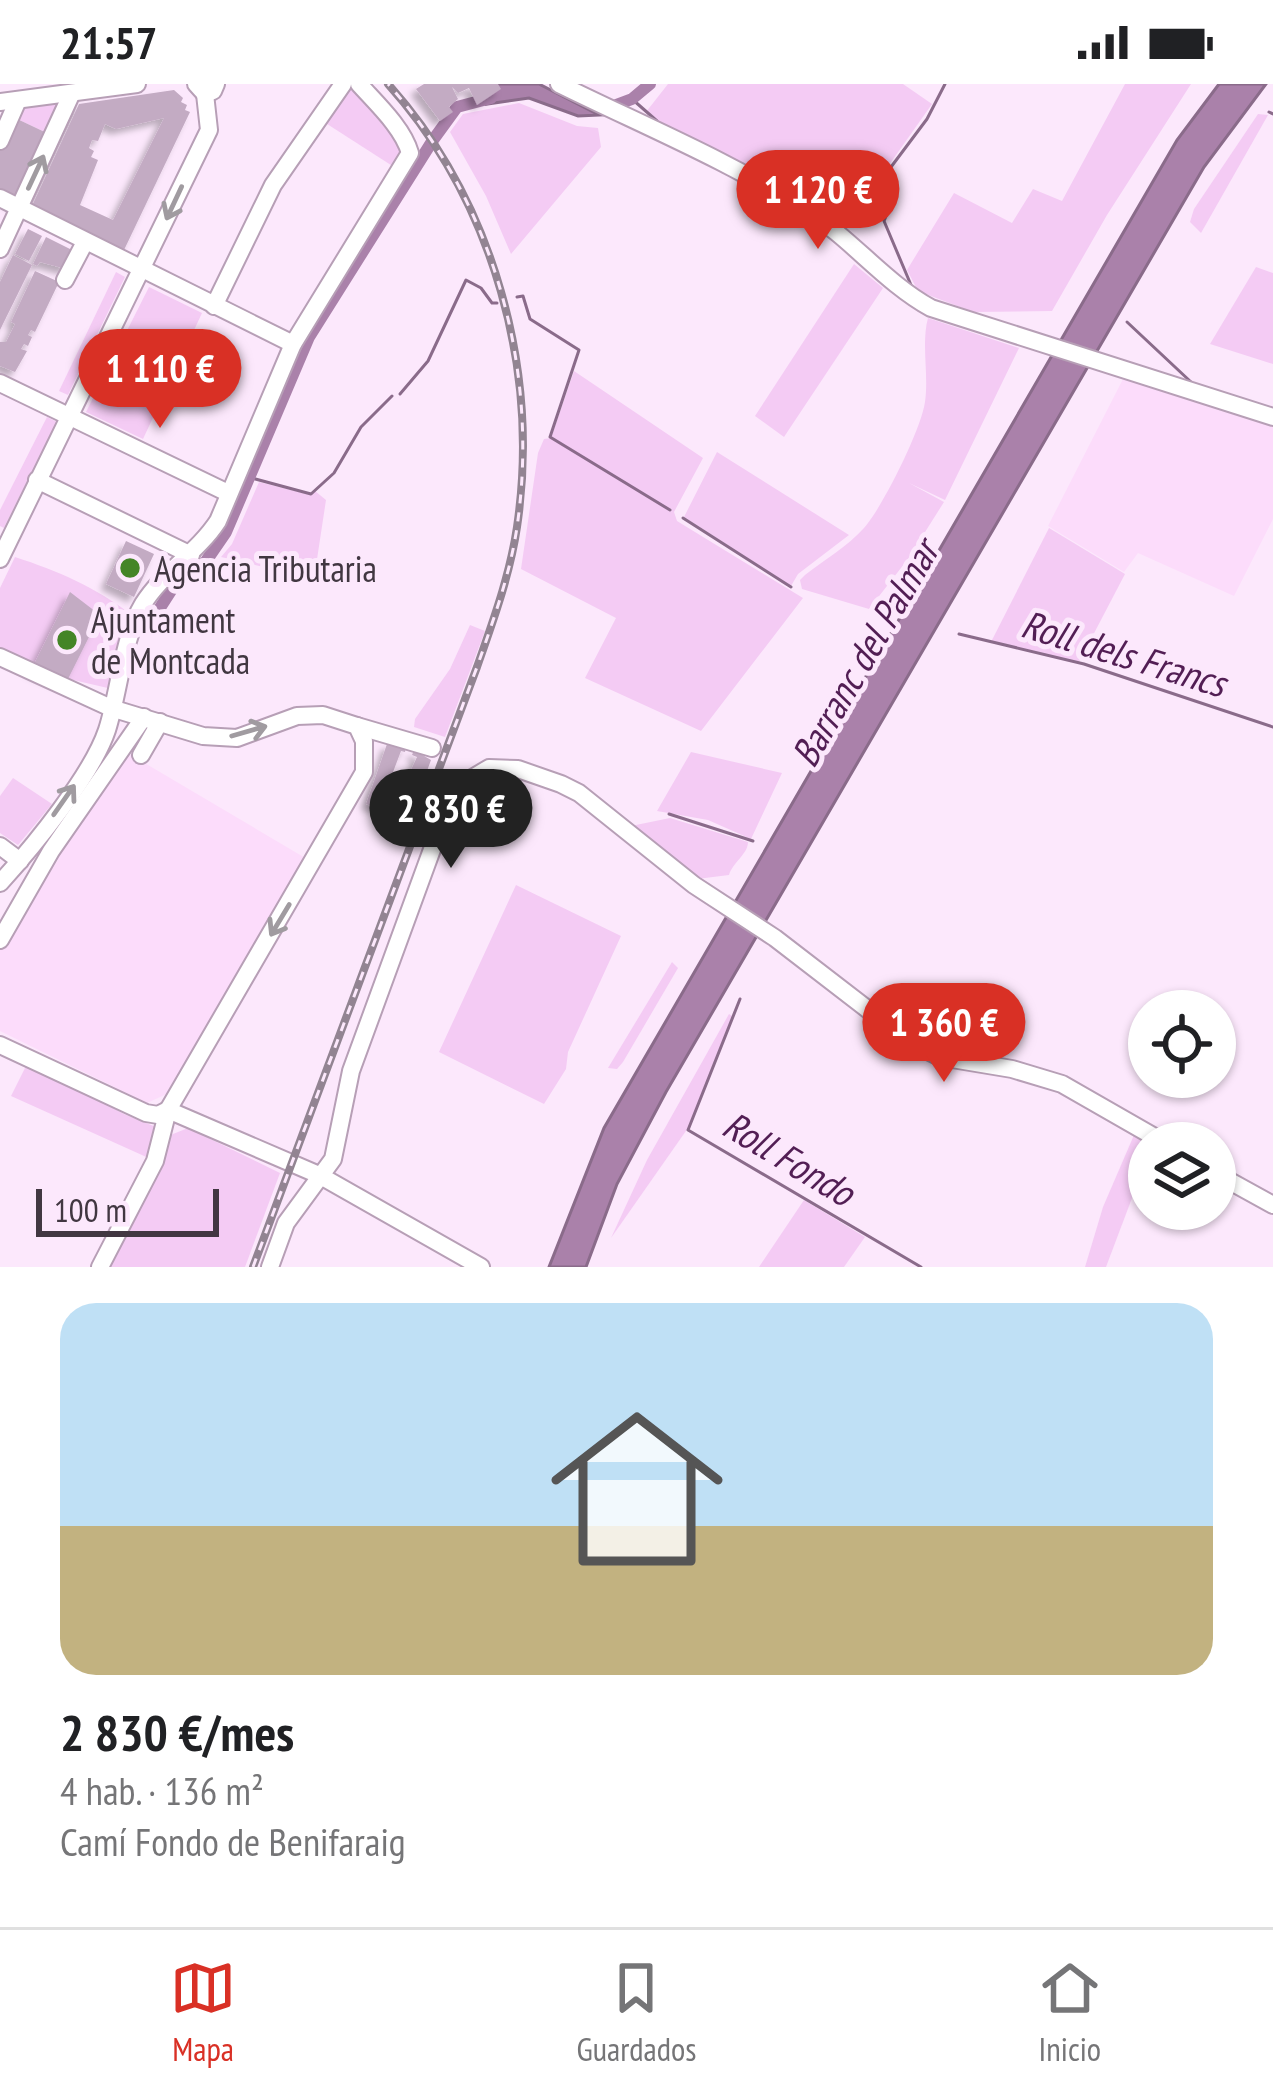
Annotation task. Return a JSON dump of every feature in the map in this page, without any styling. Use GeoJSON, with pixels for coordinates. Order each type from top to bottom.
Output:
{"type":"FeatureCollection","features":[{"type":"Feature","properties":{"kind":"street"},"geometry":{"type":"LineString","coordinates":[[0,142],[9,101],[137,84]]}},
{"type":"Feature","properties":{"kind":"street"},"geometry":{"type":"LineString","coordinates":[[214,306],[273,185],[344,84]]}},
{"type":"Feature","properties":{"kind":"street"},"geometry":{"type":"LineString","coordinates":[[0,883],[97,751],[141,608],[201,547],[218,521],[292,344],[410,153],[359,84]]}},
{"type":"Feature","properties":{"kind":"street"},"geometry":{"type":"LineString","coordinates":[[559,84],[797,205],[915,299],[1036,343],[1273,417]]}},
{"type":"Feature","properties":{"kind":"street"},"geometry":{"type":"LineString","coordinates":[[3,546],[208,130],[205,87]]}},
{"type":"Feature","properties":{"kind":"street"},"geometry":{"type":"LineString","coordinates":[[0,249],[20,208],[60,91]]}},
{"type":"Feature","properties":{"kind":"street"},"geometry":{"type":"LineString","coordinates":[[0,198],[292,344]]}},
{"type":"Feature","properties":{"kind":"street"},"geometry":{"type":"LineString","coordinates":[[65,280],[85,242]]}},
{"type":"Feature","properties":{"kind":"street"},"geometry":{"type":"LineString","coordinates":[[0,383],[228,493]]}},
{"type":"Feature","properties":{"kind":"street"},"geometry":{"type":"LineString","coordinates":[[37,480],[190,555]]}},
{"type":"Feature","properties":{"kind":"street"},"geometry":{"type":"LineString","coordinates":[[0,658],[111,708],[203,736],[237,738],[297,716],[323,716],[360,734],[432,748]]}},
{"type":"Feature","properties":{"kind":"street"},"geometry":{"type":"LineString","coordinates":[[141,754],[147,718]]}},
{"type":"Feature","properties":{"kind":"street"},"geometry":{"type":"LineString","coordinates":[[0,940],[50,854],[147,718]]}},
{"type":"Feature","properties":{"kind":"street"},"geometry":{"type":"LineString","coordinates":[[100,1267],[155,1161],[168,1110],[364,772],[360,734]]}},
{"type":"Feature","properties":{"kind":"street"},"geometry":{"type":"LineString","coordinates":[[270,1267],[286,1223],[333,1159],[351,1071],[449,803],[472,776],[505,767],[579,793],[694,885],[775,938],[910,1042],[940,1058],[1012,1069],[1062,1084],[1128,1122]]}},
{"type":"Feature","properties":{"kind":"street"},"geometry":{"type":"LineString","coordinates":[[0,846],[20,861]]}},
{"type":"Feature","properties":{"kind":"street"},"geometry":{"type":"LineString","coordinates":[[0,1045],[146,1113],[168,1110],[319,1175],[481,1267]]}},
{"type":"Feature","properties":{"kind":"street"},"geometry":{"type":"LineString","coordinates":[[1236,1185],[1273,1205]]}},
{"type":"Feature","properties":{"kind":"shaded area"},"geometry":{"type":"Polygon","coordinates":[[[497,84],[539,84],[599,115],[578,116],[529,98],[487,104],[497,84]]]}},
{"type":"Feature","properties":{"kind":"shaded area"},"geometry":{"type":"Polygon","coordinates":[[[668,84],[903,84],[932,104],[865,199],[827,199],[790,188],[650,117],[646,112],[668,84]]]}},
{"type":"Feature","properties":{"kind":"shaded area"},"geometry":{"type":"Polygon","coordinates":[[[1125,84],[1191,84],[1052,311],[973,312],[918,291],[907,270],[954,193],[1012,223],[1033,189],[1062,201],[1125,84]]]}},
{"type":"Feature","properties":{"kind":"shaded area"},"geometry":{"type":"Polygon","coordinates":[[[1219,84],[1266,84],[1204,167],[666,1092],[617,1184],[586,1267],[549,1267],[604,1128],[1177,140],[1219,84]]]}},
{"type":"Feature","properties":{"kind":"shaded area"},"geometry":{"type":"Polygon","coordinates":[[[352,88],[358,89],[404,148],[394,167],[324,122],[352,88]]]}},
{"type":"Feature","properties":{"kind":"shaded area"},"geometry":{"type":"Polygon","coordinates":[[[68,98],[51,135],[13,117],[20,102],[68,98]]]}},
{"type":"Feature","properties":{"kind":"shaded area"},"geometry":{"type":"Polygon","coordinates":[[[519,103],[577,126],[598,128],[601,147],[511,254],[450,132],[463,114],[519,103]]]}},
{"type":"Feature","properties":{"kind":"shaded area"},"geometry":{"type":"Polygon","coordinates":[[[1258,114],[1268,115],[1201,233],[1190,222],[1194,209],[1258,114]]]}},
{"type":"Feature","properties":{"kind":"shaded area"},"geometry":{"type":"Polygon","coordinates":[[[854,264],[883,288],[784,437],[755,416],[854,264]]]}},
{"type":"Feature","properties":{"kind":"shaded area"},"geometry":{"type":"Polygon","coordinates":[[[1256,267],[1273,273],[1273,364],[1210,344],[1256,267]]]}},
{"type":"Feature","properties":{"kind":"shaded area"},"geometry":{"type":"Polygon","coordinates":[[[116,272],[125,277],[68,395],[59,391],[116,272]]]}},
{"type":"Feature","properties":{"kind":"shaded area"},"geometry":{"type":"Polygon","coordinates":[[[149,287],[202,313],[143,439],[86,412],[149,287]]]}},
{"type":"Feature","properties":{"kind":"shaded area"},"geometry":{"type":"Polygon","coordinates":[[[928,318],[1019,348],[945,500],[909,483],[944,502],[869,609],[802,589],[800,580],[872,518],[909,449],[925,402],[928,318]]]}},
{"type":"Feature","properties":{"kind":"shaded area"},"geometry":{"type":"Polygon","coordinates":[[[574,371],[703,458],[674,512],[677,521],[803,598],[701,731],[585,678],[616,618],[521,569],[538,453],[544,439],[551,438],[574,371]]]}},
{"type":"Feature","properties":{"kind":"shaded area"},"geometry":{"type":"Polygon","coordinates":[[[1123,379],[1273,426],[1273,519],[1234,596],[1138,553],[1124,572],[1048,526],[1123,379]]]}},
{"type":"Feature","properties":{"kind":"shaded area"},"geometry":{"type":"Polygon","coordinates":[[[47,417],[57,422],[4,528],[0,510],[47,417]]]}},
{"type":"Feature","properties":{"kind":"shaded area"},"geometry":{"type":"Polygon","coordinates":[[[717,452],[849,535],[798,574],[791,586],[684,517],[717,452]]]}},
{"type":"Feature","properties":{"kind":"shaded area"},"geometry":{"type":"Polygon","coordinates":[[[259,482],[311,495],[315,491],[326,500],[314,579],[221,557],[232,544],[259,482]]]}},
{"type":"Feature","properties":{"kind":"shaded area"},"geometry":{"type":"Polygon","coordinates":[[[1049,528],[1125,574],[1079,662],[991,642],[1049,528]]]}},
{"type":"Feature","properties":{"kind":"shaded area"},"geometry":{"type":"Polygon","coordinates":[[[15,557],[76,581],[132,615],[112,689],[69,679],[66,683],[0,655],[0,588],[15,557]]]}},
{"type":"Feature","properties":{"kind":"shaded area"},"geometry":{"type":"Polygon","coordinates":[[[470,625],[485,631],[445,737],[414,727],[450,669],[470,625]]]}},
{"type":"Feature","properties":{"kind":"shaded area"},"geometry":{"type":"Polygon","coordinates":[[[126,752],[307,859],[169,1093],[147,1103],[0,1031],[0,950],[58,860],[52,855],[126,752]]]}},
{"type":"Feature","properties":{"kind":"shaded area"},"geometry":{"type":"Polygon","coordinates":[[[691,752],[782,773],[751,839],[708,820],[657,811],[691,752]]]}},
{"type":"Feature","properties":{"kind":"shaded area"},"geometry":{"type":"Polygon","coordinates":[[[13,778],[52,804],[18,845],[0,833],[0,796],[13,778]]]}},
{"type":"Feature","properties":{"kind":"shaded area"},"geometry":{"type":"Polygon","coordinates":[[[670,818],[748,842],[729,875],[697,879],[631,826],[670,818]]]}},
{"type":"Feature","properties":{"kind":"shaded area"},"geometry":{"type":"Polygon","coordinates":[[[516,885],[621,936],[568,1052],[566,1069],[544,1104],[439,1052],[516,885]]]}},
{"type":"Feature","properties":{"kind":"shaded area"},"geometry":{"type":"Polygon","coordinates":[[[672,962],[678,968],[623,1062],[617,1069],[608,1068],[672,962]]]}},
{"type":"Feature","properties":{"kind":"shaded area"},"geometry":{"type":"Polygon","coordinates":[[[729,1014],[688,1128],[611,1238],[647,1160],[729,1014]]]}},
{"type":"Feature","properties":{"kind":"shaded area"},"geometry":{"type":"Polygon","coordinates":[[[28,1062],[156,1127],[153,1160],[11,1096],[28,1062]]]}},
{"type":"Feature","properties":{"kind":"shaded area"},"geometry":{"type":"Polygon","coordinates":[[[188,1128],[280,1173],[245,1267],[105,1267],[168,1136],[188,1128]]]}},
{"type":"Feature","properties":{"kind":"shaded area"},"geometry":{"type":"Polygon","coordinates":[[[1128,1149],[1128,1209],[1106,1267],[1085,1267],[1103,1207],[1128,1149]]]}},
{"type":"Feature","properties":{"kind":"shaded area"},"geometry":{"type":"Polygon","coordinates":[[[804,1200],[865,1237],[844,1267],[759,1267],[804,1200]]]}},
{"type":"Feature","properties":{"kind":"building"},"geometry":{"type":"Polygon","coordinates":[[[424,84],[498,84],[501,89],[477,105],[469,88],[458,93],[452,87],[458,99],[449,107],[453,112],[440,121],[416,89],[424,84]]]}},
{"type":"Feature","properties":{"kind":"building"},"geometry":{"type":"Polygon","coordinates":[[[174,90],[190,112],[124,250],[32,206],[79,104],[174,90]],[[164,118],[116,129],[105,124],[98,141],[92,140],[91,157],[98,160],[80,205],[113,220],[164,118]]]}},
{"type":"Feature","properties":{"kind":"building"},"geometry":{"type":"Polygon","coordinates":[[[13,117],[51,135],[19,206],[0,196],[0,148],[13,117]]]}},
{"type":"Feature","properties":{"kind":"building"},"geometry":{"type":"Polygon","coordinates":[[[878,195],[893,203],[888,212],[874,204],[878,195]]]}},
{"type":"Feature","properties":{"kind":"building"},"geometry":{"type":"Polygon","coordinates":[[[28,229],[42,236],[29,261],[15,254],[28,229]]]}},
{"type":"Feature","properties":{"kind":"building"},"geometry":{"type":"Polygon","coordinates":[[[46,237],[74,251],[66,269],[33,264],[46,237]]]}},
{"type":"Feature","properties":{"kind":"building"},"geometry":{"type":"Polygon","coordinates":[[[13,255],[32,265],[0,330],[0,282],[13,255]]]}},
{"type":"Feature","properties":{"kind":"building"},"geometry":{"type":"Polygon","coordinates":[[[35,271],[59,282],[35,332],[28,335],[32,337],[28,346],[21,349],[27,351],[15,372],[0,366],[0,342],[6,342],[15,324],[11,322],[35,271]]]}},
{"type":"Feature","properties":{"kind":"building"},"geometry":{"type":"Polygon","coordinates":[[[126,541],[154,554],[134,597],[106,584],[126,541]]]}},
{"type":"Feature","properties":{"kind":"building","name":"Ajuntament de Montcada"},"geometry":{"type":"Polygon","coordinates":[[[70,592],[100,615],[66,683],[31,670],[70,592]]]}},
{"type":"Feature","properties":{"kind":"building"},"geometry":{"type":"Polygon","coordinates":[[[387,744],[406,746],[385,793],[398,798],[417,757],[412,755],[414,750],[431,760],[409,820],[366,804],[387,744]]]}},
{"type":"Feature","properties":{"kind":"waterway"},"geometry":{"type":"LineString","coordinates":[[608,108],[632,99],[650,84]]}},
{"type":"Feature","properties":{"kind":"waterway"},"geometry":{"type":"LineString","coordinates":[[885,198],[873,191],[927,119],[945,84]]}},
{"type":"Feature","properties":{"kind":"waterway"},"geometry":{"type":"LineString","coordinates":[[147,628],[174,586],[204,564],[226,532],[309,337],[433,140],[457,107],[491,98]]}},
{"type":"Feature","properties":{"kind":"waterway"},"geometry":{"type":"LineString","coordinates":[[632,99],[657,121]]}},
{"type":"Feature","properties":{"kind":"waterway"},"geometry":{"type":"LineString","coordinates":[[1269,112],[1273,114]]}},
{"type":"Feature","properties":{"kind":"waterway"},"geometry":{"type":"LineString","coordinates":[[787,189],[887,214],[884,221],[911,285]]}},
{"type":"Feature","properties":{"kind":"waterway"},"geometry":{"type":"LineString","coordinates":[[400,394],[428,361],[466,280],[497,303]]}},
{"type":"Feature","properties":{"kind":"waterway","name":"Roll dels Francs"},"geometry":{"type":"LineString","coordinates":[[517,297],[523,296],[530,319],[579,350],[550,437],[670,510]]}},
{"type":"Feature","properties":{"kind":"waterway"},"geometry":{"type":"LineString","coordinates":[[1127,322],[1191,382]]}},
{"type":"Feature","properties":{"kind":"waterway"},"geometry":{"type":"LineString","coordinates":[[248,477],[311,494],[334,473],[361,427],[392,396]]}},
{"type":"Feature","properties":{"kind":"waterway","name":"Roll dels Francs"},"geometry":{"type":"LineString","coordinates":[[683,518],[791,587]]}},
{"type":"Feature","properties":{"kind":"waterway","name":"Roll dels Francs"},"geometry":{"type":"LineString","coordinates":[[959,634],[1084,664],[1273,727]]}},
{"type":"Feature","properties":{"kind":"waterway","name":"Roll Fondo"},"geometry":{"type":"LineString","coordinates":[[669,814],[753,841]]}},
{"type":"Feature","properties":{"kind":"waterway","name":"Roll Fondo"},"geometry":{"type":"LineString","coordinates":[[740,999],[688,1130],[921,1267]]}},
{"type":"Feature","properties":{"kind":"railway"},"geometry":{"type":"LineString","coordinates":[[253,1267],[477,667],[517,527],[521,409],[501,291],[456,181],[388,84]]}},
{"type":"Feature","properties":{"kind":"place","name":"Agencia Tributaria"},"geometry":{"type":"Point","coordinates":[130,568]}},
{"type":"Feature","properties":{"kind":"place","name":"Ajuntament de Montcada"},"geometry":{"type":"Point","coordinates":[67,640]}},
{"type":"Feature","properties":{"kind":"water label","name":"Barranc del Palmar"},"geometry":{"type":"Point","coordinates":[864,653]}}]}
